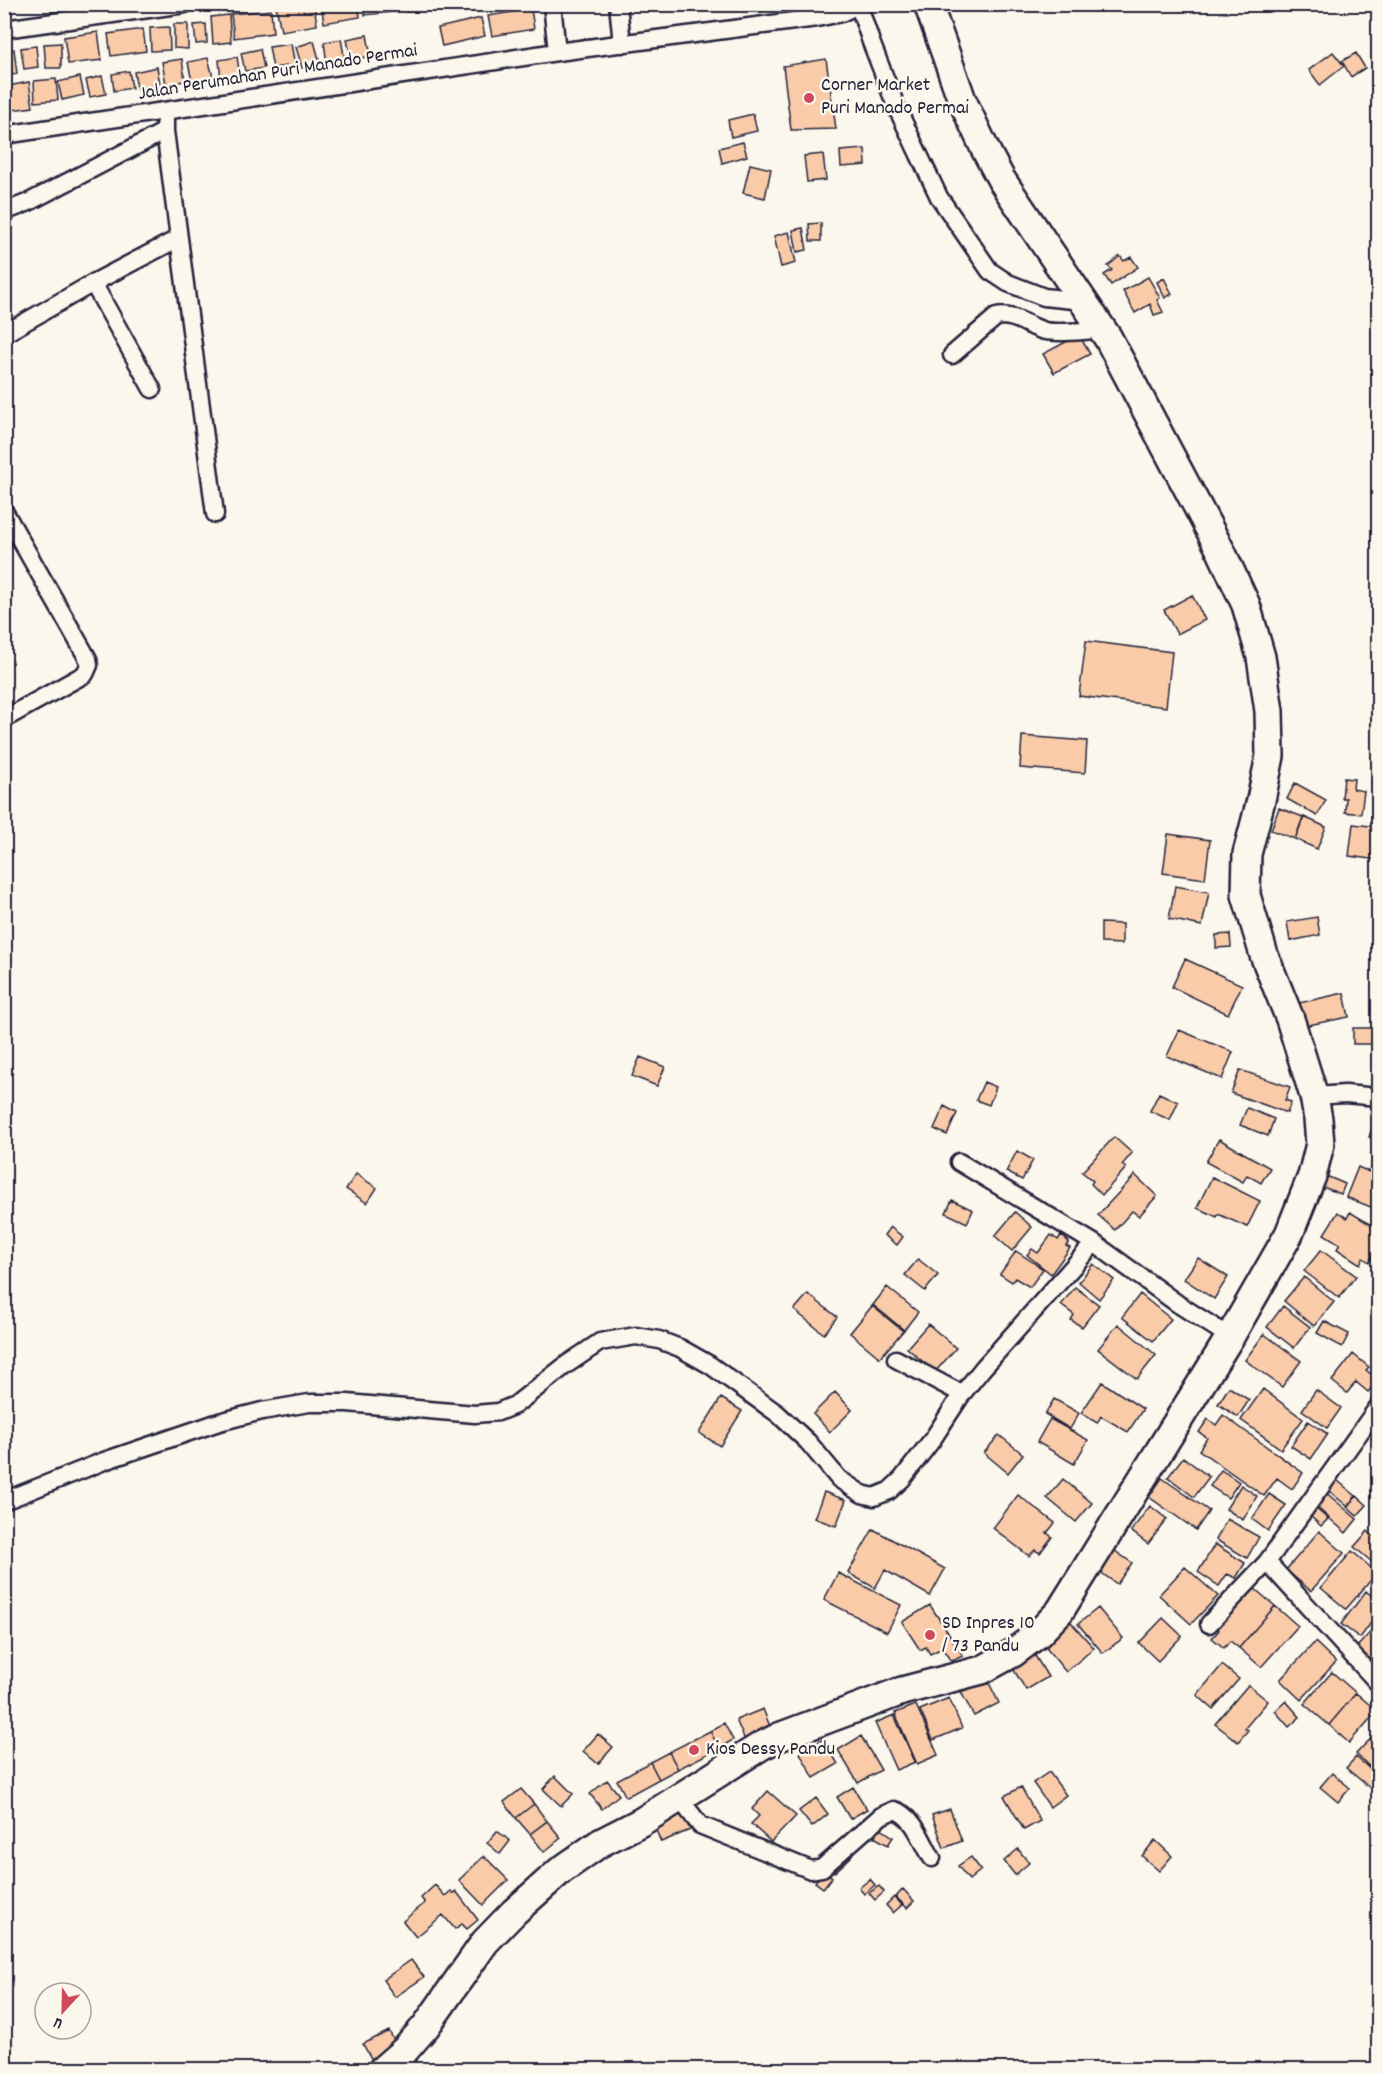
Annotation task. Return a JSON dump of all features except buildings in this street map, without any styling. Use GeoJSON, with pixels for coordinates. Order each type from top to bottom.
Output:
{"type":"FeatureCollection","features":[{"type":"Feature","properties":{"kind":"highway"},"geometry":{"type":"LineString","coordinates":[[382,2070],[405,2050],[426,2026],[473,1958],[500,1927],[560,1871],[600,1843],[641,1822],[779,1737],[902,1691],[981,1670],[1013,1653],[1038,1634],[1059,1611],[1230,1337],[1289,1234],[1312,1176],[1320,1144],[1314,1096],[1290,1018],[1264,955],[1246,895],[1247,854],[1270,756],[1269,711],[1261,657],[1246,605],[1221,551],[1102,330],[1002,179],[985,149],[962,100],[928,4]]}},
{"type":"Feature","properties":{"kind":"street"},"geometry":{"type":"LineString","coordinates":[[4,29],[185,4]]}},
{"type":"Feature","properties":{"kind":"street"},"geometry":{"type":"LineString","coordinates":[[552,4],[557,52]]}},
{"type":"Feature","properties":{"kind":"street"},"geometry":{"type":"LineString","coordinates":[[618,4],[622,44]]}},
{"type":"Feature","properties":{"kind":"street"},"geometry":{"type":"LineString","coordinates":[[859,5],[896,106],[939,197],[990,271],[1008,283],[1044,297],[1083,301]]}},
{"type":"Feature","properties":{"kind":"street","name":"Jalan Perumahan Puri Manado Permai"},"geometry":{"type":"LineString","coordinates":[[4,135],[557,52],[800,21],[832,10],[859,5]]}},
{"type":"Feature","properties":{"kind":"street"},"geometry":{"type":"LineString","coordinates":[[165,111],[165,130],[214,514]]}},
{"type":"Feature","properties":{"kind":"street"},"geometry":{"type":"LineString","coordinates":[[4,212],[165,130]]}},
{"type":"Feature","properties":{"kind":"street"},"geometry":{"type":"LineString","coordinates":[[4,334],[93,283],[179,238]]}},
{"type":"Feature","properties":{"kind":"street"},"geometry":{"type":"LineString","coordinates":[[93,283],[152,389]]}},
{"type":"Feature","properties":{"kind":"street"},"geometry":{"type":"LineString","coordinates":[[952,355],[996,316],[1011,316],[1046,331],[1102,330]]}},
{"type":"Feature","properties":{"kind":"street"},"geometry":{"type":"LineString","coordinates":[[4,511],[88,659],[89,665],[85,674],[6,716]]}},
{"type":"Feature","properties":{"kind":"street"},"geometry":{"type":"LineString","coordinates":[[1314,1096],[1345,1094],[1378,1097]]}},
{"type":"Feature","properties":{"kind":"street"},"geometry":{"type":"LineString","coordinates":[[959,1162],[1094,1243],[1178,1304],[1230,1337]]}},
{"type":"Feature","properties":{"kind":"street"},"geometry":{"type":"LineString","coordinates":[[4,1501],[133,1450],[219,1422],[262,1411],[309,1403],[347,1403],[475,1414],[498,1412],[515,1405],[600,1342],[636,1336],[659,1340],[680,1348],[710,1365],[778,1414],[808,1442],[839,1479],[862,1494],[874,1497],[889,1491],[902,1479],[932,1440],[962,1394],[1094,1243]]}},
{"type":"Feature","properties":{"kind":"street"},"geometry":{"type":"LineString","coordinates":[[896,1359],[962,1394]]}},
{"type":"Feature","properties":{"kind":"street"},"geometry":{"type":"LineString","coordinates":[[1209,1624],[1267,1562],[1378,1407]]}},
{"type":"Feature","properties":{"kind":"street"},"geometry":{"type":"LineString","coordinates":[[1267,1562],[1378,1683]]}},
{"type":"Feature","properties":{"kind":"street"},"geometry":{"type":"LineString","coordinates":[[679,1798],[700,1825],[811,1870],[822,1868],[881,1816],[894,1810],[910,1819],[932,1858]]}},
{"type":"Feature","properties":{"kind":"place","name":"Corner Market Puri Manado Permai"},"geometry":{"type":"Point","coordinates":[809,98]}},
{"type":"Feature","properties":{"kind":"place","name":"SD Inpres 10 / 73 Pandu"},"geometry":{"type":"Point","coordinates":[930,1635]}},
{"type":"Feature","properties":{"kind":"place","name":"Kios Dessy Pandu"},"geometry":{"type":"Point","coordinates":[694,1750]}}]}
